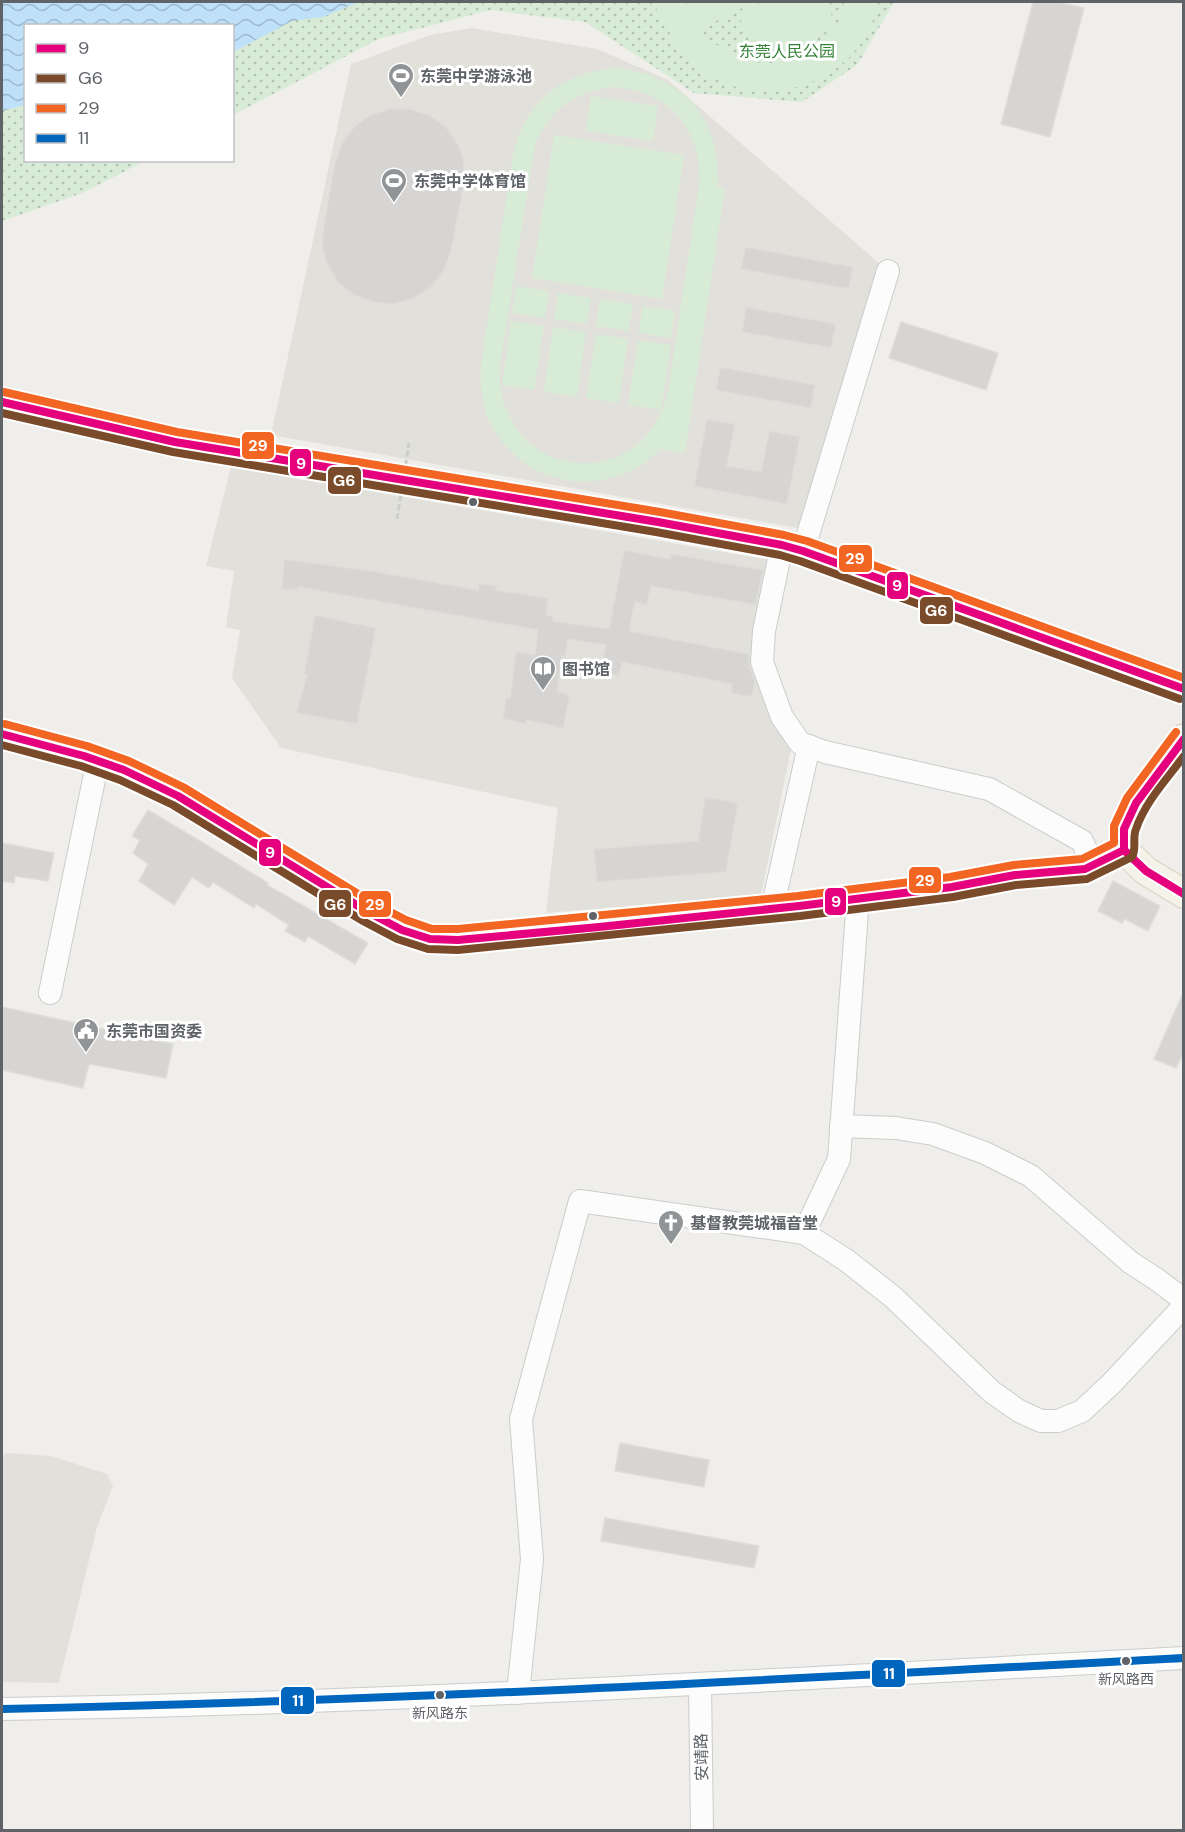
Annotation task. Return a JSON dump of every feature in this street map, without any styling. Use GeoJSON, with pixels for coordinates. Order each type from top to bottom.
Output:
{"type":"FeatureCollection","features":[{"type":"Feature","properties":{"kind":"main road"},"geometry":{"type":"LineString","coordinates":[[1184,738],[1136,803],[1124,829],[1124,850],[1146,871],[1184,894]]}},
{"type":"Feature","properties":{"kind":"street"},"geometry":{"type":"LineString","coordinates":[[888,272],[764,631],[762,662],[782,717],[800,743],[825,752],[989,789],[1082,841],[1088,854],[1085,869]]}},
{"type":"Feature","properties":{"kind":"street"},"geometry":{"type":"LineString","coordinates":[[2,402],[175,442],[658,522],[793,548],[1184,689]]}},
{"type":"Feature","properties":{"kind":"street"},"geometry":{"type":"LineString","coordinates":[[2,734],[98,760],[124,770],[178,796],[368,912],[402,930],[430,939],[470,939],[772,909],[952,887],[1015,876],[1085,869],[1124,850]]}},
{"type":"Feature","properties":{"kind":"street"},"geometry":{"type":"LineString","coordinates":[[772,909],[809,746]]}},
{"type":"Feature","properties":{"kind":"street"},"geometry":{"type":"LineString","coordinates":[[50,993],[98,760]]}},
{"type":"Feature","properties":{"kind":"street"},"geometry":{"type":"LineString","coordinates":[[804,1233],[838,1159],[858,898]]}},
{"type":"Feature","properties":{"kind":"street"},"geometry":{"type":"LineString","coordinates":[[841,1126],[896,1128],[933,1134],[985,1153],[1031,1176],[1130,1262],[1184,1300]]}},
{"type":"Feature","properties":{"kind":"street"},"geometry":{"type":"LineString","coordinates":[[518,1693],[532,1559],[521,1419],[580,1201],[804,1233],[846,1260],[893,1297],[992,1392],[1019,1411],[1041,1421],[1058,1421],[1082,1411],[1111,1384],[1184,1306]]}},
{"type":"Feature","properties":{"kind":"street"},"geometry":{"type":"LineString","coordinates":[[2,1709],[188,1706],[518,1693],[1184,1658]]}},
{"type":"Feature","properties":{"kind":"street","name":"安靖路"},"geometry":{"type":"LineString","coordinates":[[700,1684],[702,1830]]}},
{"type":"Feature","properties":{"kind":"path"},"geometry":{"type":"LineString","coordinates":[[396,519],[409,443]]}},
{"type":"Feature","properties":{"kind":"shaded area"},"geometry":{"type":"Polygon","coordinates":[[[472,28],[597,49],[668,80],[880,264],[798,528],[271,435],[351,64],[430,35],[472,28]]]}},
{"type":"Feature","properties":{"kind":"shaded area"},"geometry":{"type":"Polygon","coordinates":[[[231,467],[782,562],[759,661],[792,744],[761,895],[546,913],[558,808],[281,748],[232,678],[240,630],[226,627],[234,571],[206,566],[231,467]]]}},
{"type":"Feature","properties":{"kind":"shaded area"},"geometry":{"type":"Polygon","coordinates":[[[6,1453],[51,1456],[107,1474],[113,1486],[97,1527],[59,1683],[2,1682],[2,1457],[6,1453]]]}},
{"type":"Feature","properties":{"kind":"green space","name":"东莞人民公园"},"geometry":{"type":"Polygon","coordinates":[[[2,2],[894,2],[857,65],[802,102],[694,93],[585,22],[490,10],[379,39],[234,114],[234,24],[24,24],[24,162],[143,162],[82,193],[2,221],[2,2]]]}},
{"type":"Feature","properties":{"kind":"green space"},"geometry":{"type":"Polygon","coordinates":[[[653,2],[685,2],[695,20],[686,2],[755,2],[700,29],[728,52],[761,63],[737,13],[762,2],[825,2],[837,26],[848,2],[878,2],[869,29],[854,52],[834,70],[810,83],[783,90],[756,91],[729,85],[695,65],[668,31],[653,2]],[[836,27],[763,63],[784,61],[804,54],[822,43],[836,27]]]}},
{"type":"Feature","properties":{"kind":"green space"},"geometry":{"type":"Polygon","coordinates":[[[613,68],[637,72],[659,79],[678,90],[705,120],[713,140],[718,187],[725,188],[685,453],[661,449],[639,466],[616,477],[591,481],[566,480],[542,473],[521,460],[502,442],[488,418],[484,405],[481,391],[481,364],[513,155],[519,136],[536,106],[548,94],[561,84],[594,71],[613,68]],[[613,87],[599,89],[575,98],[565,104],[548,121],[535,145],[500,366],[504,404],[520,433],[544,453],[572,462],[602,461],[630,450],[653,427],[668,392],[699,185],[699,165],[688,130],[678,116],[651,96],[613,87]]]}},
{"type":"Feature","properties":{"kind":"green space"},"geometry":{"type":"Polygon","coordinates":[[[591,96],[658,106],[653,141],[586,131],[591,96]]]}},
{"type":"Feature","properties":{"kind":"green space"},"geometry":{"type":"Polygon","coordinates":[[[554,135],[684,155],[662,299],[532,278],[554,135]]]}},
{"type":"Feature","properties":{"kind":"green space"},"geometry":{"type":"Polygon","coordinates":[[[516,286],[549,291],[545,318],[512,313],[516,286]]]}},
{"type":"Feature","properties":{"kind":"green space"},"geometry":{"type":"Polygon","coordinates":[[[558,293],[591,298],[587,324],[554,319],[558,293]]]}},
{"type":"Feature","properties":{"kind":"green space"},"geometry":{"type":"Polygon","coordinates":[[[600,299],[633,304],[629,331],[596,326],[600,299]]]}},
{"type":"Feature","properties":{"kind":"green space"},"geometry":{"type":"Polygon","coordinates":[[[643,306],[675,311],[671,338],[638,333],[643,306]]]}},
{"type":"Feature","properties":{"kind":"green space"},"geometry":{"type":"Polygon","coordinates":[[[511,321],[544,326],[534,390],[502,385],[511,321]]]}},
{"type":"Feature","properties":{"kind":"green space"},"geometry":{"type":"Polygon","coordinates":[[[553,327],[586,332],[577,397],[544,392],[553,327]]]}},
{"type":"Feature","properties":{"kind":"green space"},"geometry":{"type":"Polygon","coordinates":[[[596,334],[628,339],[619,403],[586,398],[596,334]]]}},
{"type":"Feature","properties":{"kind":"green space"},"geometry":{"type":"Polygon","coordinates":[[[638,340],[671,345],[661,410],[628,405],[638,340]]]}},
{"type":"Feature","properties":{"kind":"water"},"geometry":{"type":"Polygon","coordinates":[[[2,2],[359,2],[323,17],[292,21],[234,51],[234,24],[24,24],[24,105],[2,111],[2,2]]]}},
{"type":"Feature","properties":{"kind":"building"},"geometry":{"type":"Polygon","coordinates":[[[1033,2],[1058,2],[1084,8],[1050,137],[1001,124],[1033,2]]]}},
{"type":"Feature","properties":{"kind":"building","name":"东莞中学体育馆"},"geometry":{"type":"Polygon","coordinates":[[[389,109],[410,109],[429,115],[446,127],[458,144],[464,163],[464,184],[451,251],[444,270],[431,287],[414,298],[394,304],[373,302],[354,295],[338,282],[327,264],[322,244],[335,163],[342,143],[354,127],[370,115],[389,109]]]}},
{"type":"Feature","properties":{"kind":"building"},"geometry":{"type":"Polygon","coordinates":[[[745,247],[853,267],[849,289],[741,269],[745,247]]]}},
{"type":"Feature","properties":{"kind":"building"},"geometry":{"type":"Polygon","coordinates":[[[746,307],[836,324],[831,348],[742,332],[746,307]]]}},
{"type":"Feature","properties":{"kind":"building"},"geometry":{"type":"Polygon","coordinates":[[[901,322],[998,353],[986,390],[889,358],[901,322]]]}},
{"type":"Feature","properties":{"kind":"building"},"geometry":{"type":"Polygon","coordinates":[[[720,367],[815,385],[811,408],[716,390],[720,367]]]}},
{"type":"Feature","properties":{"kind":"building"},"geometry":{"type":"Polygon","coordinates":[[[707,419],[735,424],[727,466],[761,472],[769,431],[800,437],[787,504],[694,486],[707,419]]]}},
{"type":"Feature","properties":{"kind":"building"},"geometry":{"type":"Polygon","coordinates":[[[624,550],[670,559],[671,554],[763,570],[756,605],[651,586],[647,605],[635,602],[629,631],[749,654],[749,666],[755,681],[752,697],[731,693],[732,684],[622,662],[619,676],[600,672],[606,645],[568,639],[565,657],[562,656],[557,692],[570,695],[563,728],[526,720],[526,724],[503,719],[506,698],[510,698],[516,652],[535,655],[538,630],[298,587],[298,590],[282,589],[284,559],[372,571],[478,590],[479,583],[496,586],[496,590],[548,598],[546,615],[553,616],[553,621],[609,629],[624,550]]]}},
{"type":"Feature","properties":{"kind":"building"},"geometry":{"type":"Polygon","coordinates":[[[315,615],[376,628],[357,724],[296,713],[307,675],[304,674],[315,615]]]}},
{"type":"Feature","properties":{"kind":"building"},"geometry":{"type":"Polygon","coordinates":[[[705,797],[738,803],[726,872],[597,882],[594,849],[698,841],[705,797]]]}},
{"type":"Feature","properties":{"kind":"building"},"geometry":{"type":"Polygon","coordinates":[[[148,810],[268,883],[267,885],[368,943],[355,964],[308,936],[305,942],[285,931],[289,925],[256,904],[254,908],[213,882],[209,888],[192,877],[174,905],[139,881],[148,864],[133,853],[140,840],[132,836],[148,810]]]}},
{"type":"Feature","properties":{"kind":"building"},"geometry":{"type":"Polygon","coordinates":[[[2,843],[54,853],[48,881],[15,876],[14,883],[2,881],[2,843]]]}},
{"type":"Feature","properties":{"kind":"building"},"geometry":{"type":"Polygon","coordinates":[[[1113,881],[1160,906],[1148,931],[1125,919],[1122,923],[1098,911],[1113,881]]]}},
{"type":"Feature","properties":{"kind":"building"},"geometry":{"type":"Polygon","coordinates":[[[1184,991],[1184,1052],[1176,1068],[1154,1059],[1184,991]]]}},
{"type":"Feature","properties":{"kind":"building","name":"东莞市国资委"},"geometry":{"type":"Polygon","coordinates":[[[2,1007],[173,1044],[166,1078],[89,1064],[83,1088],[2,1070],[2,1007]]]}},
{"type":"Feature","properties":{"kind":"building"},"geometry":{"type":"Polygon","coordinates":[[[620,1443],[709,1460],[704,1487],[615,1471],[620,1443]]]}},
{"type":"Feature","properties":{"kind":"building"},"geometry":{"type":"Polygon","coordinates":[[[605,1518],[759,1546],[754,1568],[601,1541],[605,1518]]]}},
{"type":"Feature","properties":{"kind":"transit line","name":"29"},"geometry":{"type":"LineString","coordinates":[[4,392],[177,432],[660,512],[784,535],[807,541],[1184,678]]}},
{"type":"Feature","properties":{"kind":"transit line","name":"9"},"geometry":{"type":"LineString","coordinates":[[2,402],[175,442],[658,522],[782,545],[1184,689]]}},
{"type":"Feature","properties":{"kind":"transit line","name":"G6"},"geometry":{"type":"LineString","coordinates":[[2,413],[173,452],[656,532],[780,555],[1180,699]]}},
{"type":"Feature","properties":{"kind":"transit line","name":"29"},"geometry":{"type":"LineString","coordinates":[[5,724],[87,746],[129,761],[183,787],[373,903],[406,920],[432,929],[458,929],[798,896],[950,877],[1014,865],[1082,859],[1114,843],[1114,826],[1127,798],[1176,732]]}},
{"type":"Feature","properties":{"kind":"transit line","name":"9"},"geometry":{"type":"LineString","coordinates":[[2,734],[84,756],[124,770],[178,796],[368,912],[402,930],[430,939],[458,940],[599,927],[952,887],[1015,875],[1085,869],[1124,850]]}},
{"type":"Feature","properties":{"kind":"transit line","name":"9"},"geometry":{"type":"LineString","coordinates":[[1124,850],[1124,829],[1136,803],[1184,739]]}},
{"type":"Feature","properties":{"kind":"transit line","name":"G6"},"geometry":{"type":"LineString","coordinates":[[2,745],[81,766],[120,780],[173,805],[363,921],[397,939],[428,949],[458,950],[800,916],[953,897],[1016,885],[1087,879],[1132,857],[1135,832],[1145,809],[1184,756]]}},
{"type":"Feature","properties":{"kind":"transit line","name":"9"},"geometry":{"type":"LineString","coordinates":[[1124,850],[1146,871],[1184,894]]}},
{"type":"Feature","properties":{"kind":"transit line","name":"11"},"geometry":{"type":"LineString","coordinates":[[2,1709],[445,1695],[1184,1658]]}},
{"type":"Feature","properties":{"kind":"place","name":"东莞中学游泳池"},"geometry":{"type":"Point","coordinates":[401,99]}},
{"type":"Feature","properties":{"kind":"place","name":"东莞中学体育馆"},"geometry":{"type":"Point","coordinates":[394,204]}},
{"type":"Feature","properties":{"kind":"place","name":"图书馆"},"geometry":{"type":"Point","coordinates":[543,692]}},
{"type":"Feature","properties":{"kind":"place","name":"东莞市国资委"},"geometry":{"type":"Point","coordinates":[86,1054]}},
{"type":"Feature","properties":{"kind":"place","name":"基督教莞城福音堂"},"geometry":{"type":"Point","coordinates":[671,1246]}},
{"type":"Feature","properties":{"kind":"place","name":"新风路西"},"geometry":{"type":"Point","coordinates":[1126,1661]}},
{"type":"Feature","properties":{"kind":"place","name":"新风路东"},"geometry":{"type":"Point","coordinates":[440,1695]}}]}
